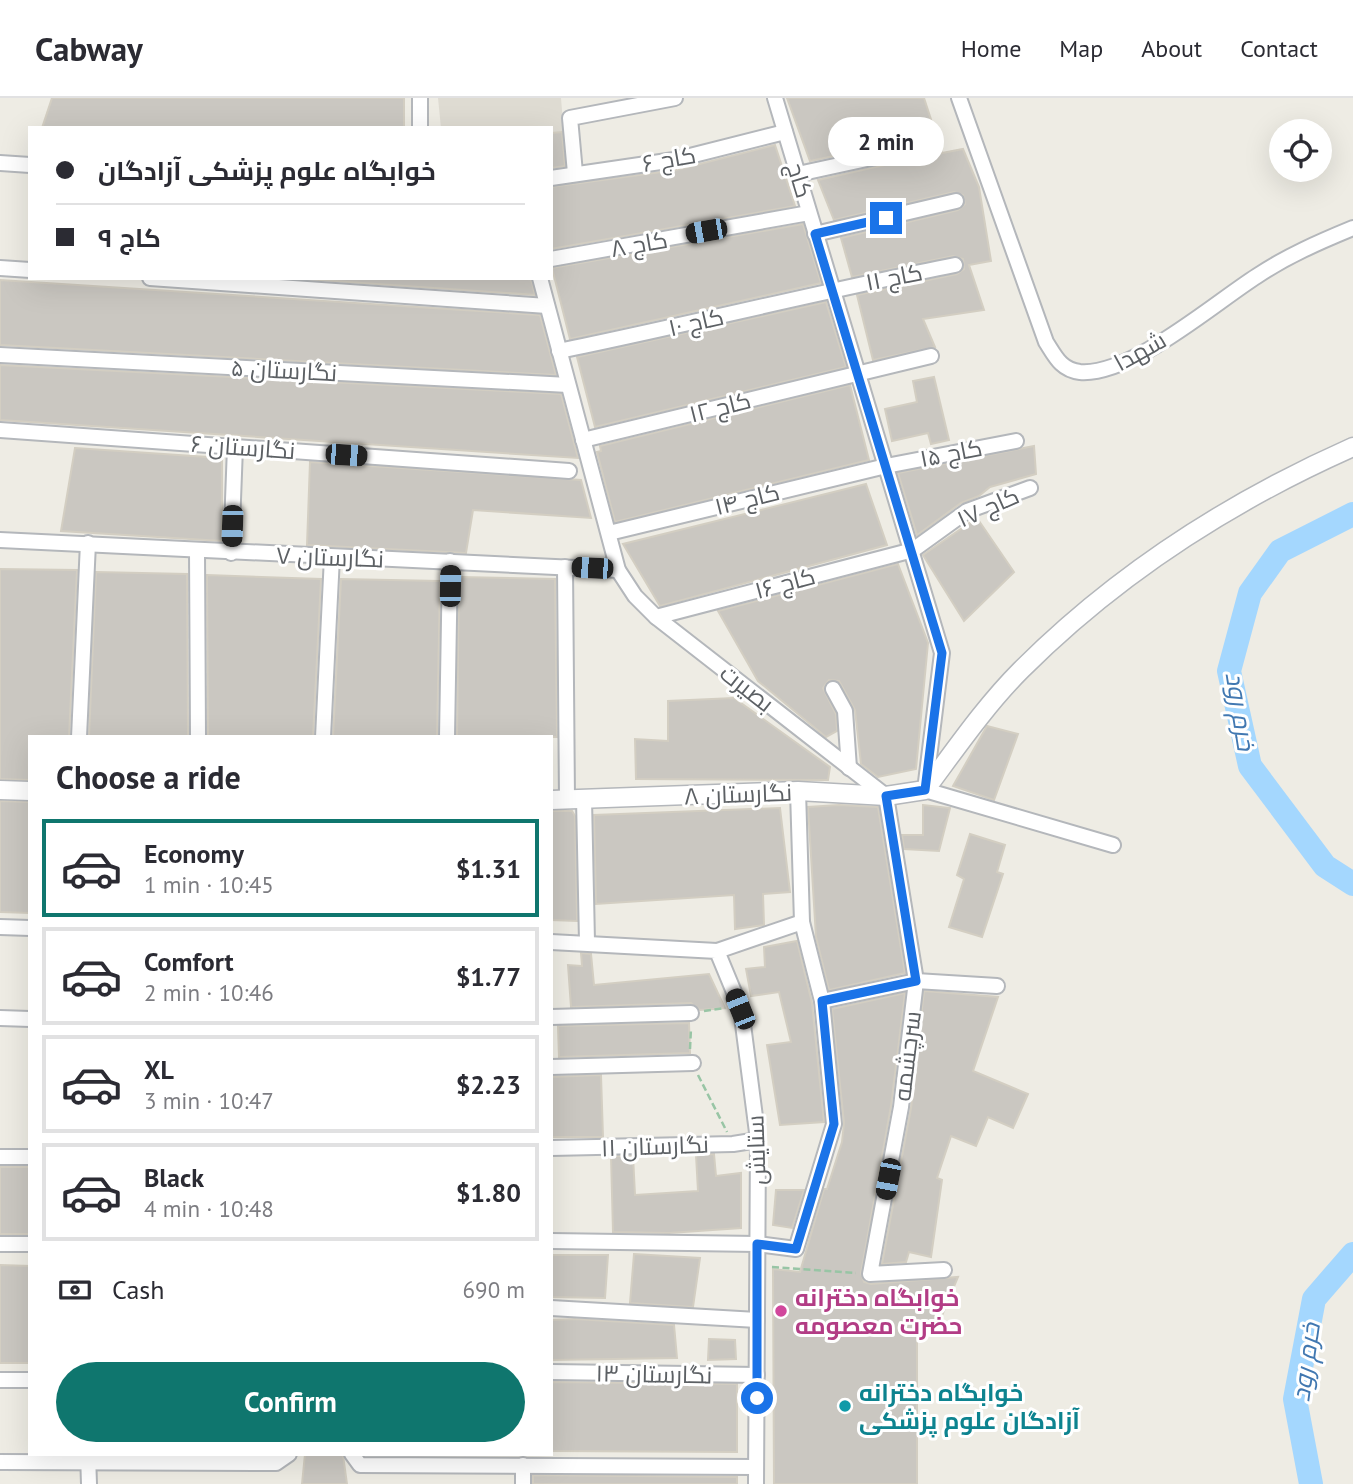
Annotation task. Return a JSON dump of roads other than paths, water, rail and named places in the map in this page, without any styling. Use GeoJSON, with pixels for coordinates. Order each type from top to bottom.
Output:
{"type":"FeatureCollection","features":[{"type":"Feature","properties":{"kind":"street"},"geometry":{"type":"LineString","coordinates":[[420,98],[420,126]]}},
{"type":"Feature","properties":{"kind":"street"},"geometry":{"type":"LineString","coordinates":[[575,173],[570,118],[675,98]]}},
{"type":"Feature","properties":{"kind":"street","name":"کاج"},"geometry":{"type":"LineString","coordinates":[[775,98],[942,653],[925,790]]}},
{"type":"Feature","properties":{"kind":"street","name":"شهدا"},"geometry":{"type":"LineString","coordinates":[[959,98],[1046,342],[1063,367],[1080,372],[1111,370],[1168,337],[1258,275],[1304,248],[1353,228]]}},
{"type":"Feature","properties":{"kind":"street","name":"کاج ۶"},"geometry":{"type":"LineString","coordinates":[[553,178],[674,160],[785,132]]}},
{"type":"Feature","properties":{"kind":"street"},"geometry":{"type":"LineString","coordinates":[[798,174],[922,147]]}},
{"type":"Feature","properties":{"kind":"street"},"geometry":{"type":"LineString","coordinates":[[0,163],[28,165]]}},
{"type":"Feature","properties":{"kind":"street"},"geometry":{"type":"LineString","coordinates":[[815,234],[956,201]]}},
{"type":"Feature","properties":{"kind":"street","name":"کاج ۸"},"geometry":{"type":"LineString","coordinates":[[553,259],[809,213]]}},
{"type":"Feature","properties":{"kind":"street","name":"کاج ۱۱"},"geometry":{"type":"LineString","coordinates":[[832,289],[955,265]]}},
{"type":"Feature","properties":{"kind":"street"},"geometry":{"type":"LineString","coordinates":[[0,268],[28,270]]}},
{"type":"Feature","properties":{"kind":"street"},"geometry":{"type":"LineString","coordinates":[[178,280],[547,306]]}},
{"type":"Feature","properties":{"kind":"street","name":"بصیرت"},"geometry":{"type":"LineString","coordinates":[[540,280],[618,569],[635,596],[656,617],[886,796]]}},
{"type":"Feature","properties":{"kind":"street","name":"کاج ۱۰"},"geometry":{"type":"LineString","coordinates":[[559,351],[699,322],[832,289]]}},
{"type":"Feature","properties":{"kind":"street","name":"نگارستان ۵"},"geometry":{"type":"LineString","coordinates":[[0,355],[568,384]]}},
{"type":"Feature","properties":{"kind":"street","name":"کاج ۱۲"},"geometry":{"type":"LineString","coordinates":[[583,440],[931,356]]}},
{"type":"Feature","properties":{"kind":"street","name":"نگارستان ۶"},"geometry":{"type":"LineString","coordinates":[[0,430],[569,471]]}},
{"type":"Feature","properties":{"kind":"street","name":"کاج ۱۵"},"geometry":{"type":"LineString","coordinates":[[886,466],[1016,441]]}},
{"type":"Feature","properties":{"kind":"street"},"geometry":{"type":"LineString","coordinates":[[231,553],[235,447]]}},
{"type":"Feature","properties":{"kind":"street"},"geometry":{"type":"LineString","coordinates":[[1113,845],[925,790],[1019,671],[1093,605],[1181,538],[1246,499],[1353,447]]}},
{"type":"Feature","properties":{"kind":"street","name":"کاج ۱۴"},"geometry":{"type":"LineString","coordinates":[[608,533],[886,466]]}},
{"type":"Feature","properties":{"kind":"street","name":"کاج ۱۷"},"geometry":{"type":"LineString","coordinates":[[913,550],[967,511],[1030,488]]}},
{"type":"Feature","properties":{"kind":"street","name":"نگارستان ۷"},"geometry":{"type":"LineString","coordinates":[[0,540],[231,553],[618,569]]}},
{"type":"Feature","properties":{"kind":"street"},"geometry":{"type":"LineString","coordinates":[[79,735],[88,543]]}},
{"type":"Feature","properties":{"kind":"street","name":"کاج ۱۶"},"geometry":{"type":"LineString","coordinates":[[656,617],[913,550]]}},
{"type":"Feature","properties":{"kind":"street"},"geometry":{"type":"LineString","coordinates":[[197,551],[198,735]]}},
{"type":"Feature","properties":{"kind":"street"},"geometry":{"type":"LineString","coordinates":[[323,735],[332,557]]}},
{"type":"Feature","properties":{"kind":"street"},"geometry":{"type":"LineString","coordinates":[[446,735],[450,561]]}},
{"type":"Feature","properties":{"kind":"street"},"geometry":{"type":"LineString","coordinates":[[565,567],[567,800],[587,942]]}},
{"type":"Feature","properties":{"kind":"street"},"geometry":{"type":"LineString","coordinates":[[833,689],[845,711],[849,768]]}},
{"type":"Feature","properties":{"kind":"street"},"geometry":{"type":"LineString","coordinates":[[0,790],[28,791]]}},
{"type":"Feature","properties":{"kind":"street","name":"نگارستان ۸"},"geometry":{"type":"LineString","coordinates":[[567,800],[797,791],[886,796],[925,790]]}},
{"type":"Feature","properties":{"kind":"street"},"geometry":{"type":"LineString","coordinates":[[553,1241],[757,1244],[796,1249],[834,1124],[822,1001],[802,922],[797,791]]}},
{"type":"Feature","properties":{"kind":"street","name":"سرچشمه"},"geometry":{"type":"LineString","coordinates":[[886,796],[916,981],[901,1107],[870,1274],[944,1270]]}},
{"type":"Feature","properties":{"kind":"street"},"geometry":{"type":"LineString","coordinates":[[553,942],[717,951],[802,922]]}},
{"type":"Feature","properties":{"kind":"street"},"geometry":{"type":"LineString","coordinates":[[0,927],[28,928]]}},
{"type":"Feature","properties":{"kind":"street","name":"ستایش"},"geometry":{"type":"LineString","coordinates":[[717,951],[740,1009],[758,1140],[756,1484]]}},
{"type":"Feature","properties":{"kind":"street"},"geometry":{"type":"LineString","coordinates":[[822,1001],[916,981],[997,986]]}},
{"type":"Feature","properties":{"kind":"street"},"geometry":{"type":"LineString","coordinates":[[553,1017],[691,1013]]}},
{"type":"Feature","properties":{"kind":"street"},"geometry":{"type":"LineString","coordinates":[[0,1018],[28,1019]]}},
{"type":"Feature","properties":{"kind":"street"},"geometry":{"type":"LineString","coordinates":[[553,1067],[693,1063]]}},
{"type":"Feature","properties":{"kind":"street","name":"نگارستان ۱۱"},"geometry":{"type":"LineString","coordinates":[[553,1148],[733,1144],[758,1140]]}},
{"type":"Feature","properties":{"kind":"street"},"geometry":{"type":"LineString","coordinates":[[0,1157],[28,1157]]}},
{"type":"Feature","properties":{"kind":"street"},"geometry":{"type":"LineString","coordinates":[[0,1244],[28,1244]]}},
{"type":"Feature","properties":{"kind":"street"},"geometry":{"type":"LineString","coordinates":[[553,1308],[757,1320]]}},
{"type":"Feature","properties":{"kind":"street","name":"نگارستان ۱۳"},"geometry":{"type":"LineString","coordinates":[[553,1373],[757,1375]]}},
{"type":"Feature","properties":{"kind":"street"},"geometry":{"type":"LineString","coordinates":[[0,1380],[28,1380]]}},
{"type":"Feature","properties":{"kind":"street"},"geometry":{"type":"LineString","coordinates":[[0,1462],[88,1458],[188,1458],[276,1464],[286,1456]]}},
{"type":"Feature","properties":{"kind":"street"},"geometry":{"type":"LineString","coordinates":[[353,1456],[360,1465],[756,1467]]}},
{"type":"Feature","properties":{"kind":"street"},"geometry":{"type":"LineString","coordinates":[[88,1458],[89,1484]]}},
{"type":"Feature","properties":{"kind":"street"},"geometry":{"type":"LineString","coordinates":[[523,1465],[523,1484]]}},
{"type":"Feature","properties":{"kind":"waterway","name":"خرم رود"},"geometry":{"type":"LineString","coordinates":[[1353,514],[1280,551],[1250,593],[1229,671],[1250,766],[1325,866],[1353,884]]}},
{"type":"Feature","properties":{"kind":"waterway","name":"خرم رود"},"geometry":{"type":"LineString","coordinates":[[1311,1484],[1295,1399],[1314,1299],[1353,1254]]}},
{"type":"Feature","properties":{"kind":"place","name":"خوابگاه دخترانه حضرت معصومه"},"geometry":{"type":"Point","coordinates":[781,1311]}},
{"type":"Feature","properties":{"kind":"place","name":"خوابگاه دخترانه آزادگان علوم پزشکی"},"geometry":{"type":"Point","coordinates":[845,1406]}}]}
